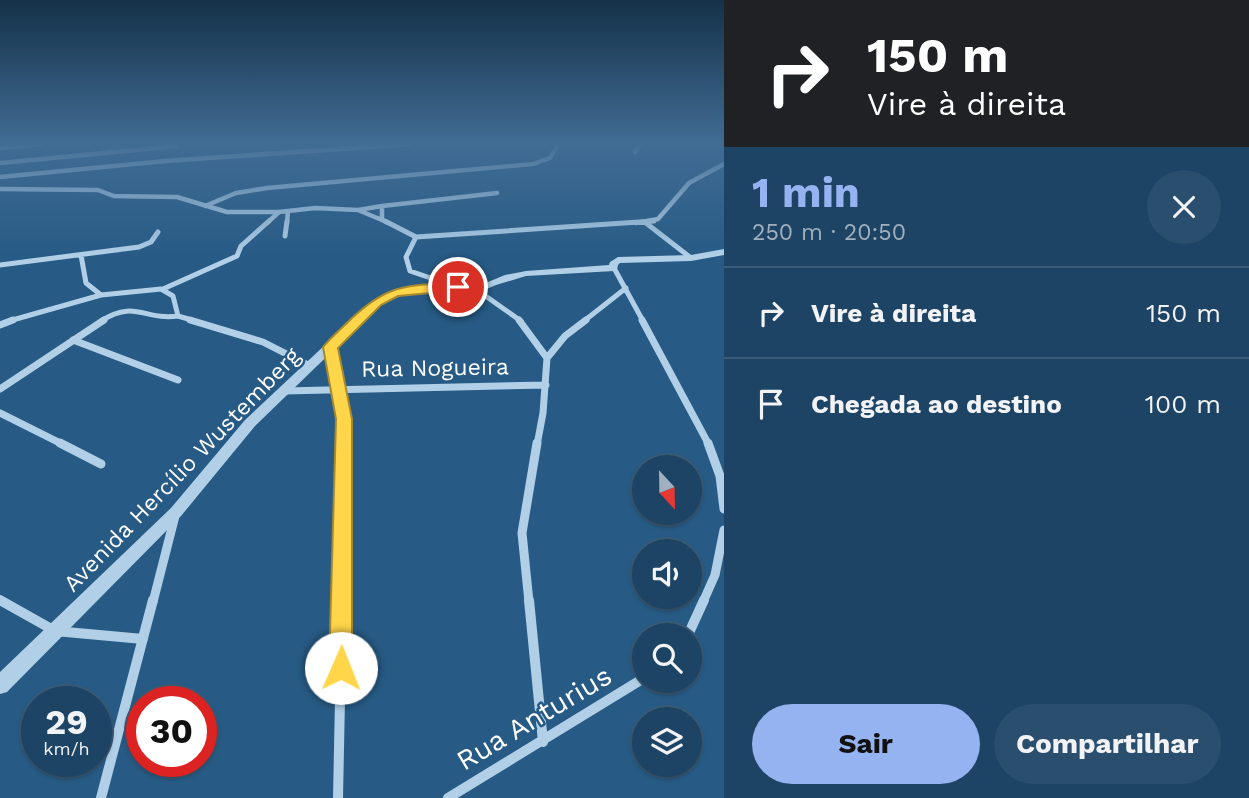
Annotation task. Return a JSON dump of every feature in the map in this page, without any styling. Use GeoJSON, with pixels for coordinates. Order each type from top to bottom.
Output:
{"type":"FeatureCollection","features":[{"type":"Feature","properties":{"kind":"street"},"geometry":{"type":"LineString","coordinates":[[204,207],[236,193],[337,181]]}},
{"type":"Feature","properties":{"kind":"street"},"geometry":{"type":"LineString","coordinates":[[358,210],[416,237],[646,223],[661,218],[681,190],[692,181]]}},
{"type":"Feature","properties":{"kind":"street"},"geometry":{"type":"LineString","coordinates":[[0,189],[98,190],[114,196],[177,197],[227,212],[279,212],[315,208],[358,210],[497,193]]}},
{"type":"Feature","properties":{"kind":"street"},"geometry":{"type":"LineString","coordinates":[[382,206],[382,220]]}},
{"type":"Feature","properties":{"kind":"street"},"geometry":{"type":"LineString","coordinates":[[285,236],[288,211]]}},
{"type":"Feature","properties":{"kind":"street"},"geometry":{"type":"LineString","coordinates":[[0,325],[101,295],[163,289],[237,256],[241,246],[279,212]]}},
{"type":"Feature","properties":{"kind":"street"},"geometry":{"type":"LineString","coordinates":[[646,223],[691,258]]}},
{"type":"Feature","properties":{"kind":"street"},"geometry":{"type":"LineString","coordinates":[[0,265],[146,246],[158,232]]}},
{"type":"Feature","properties":{"kind":"street"},"geometry":{"type":"LineString","coordinates":[[416,237],[406,249],[405,265],[410,271],[458,287]]}},
{"type":"Feature","properties":{"kind":"street","name":"Avenida Hercílio Wustemberg"},"geometry":{"type":"LineString","coordinates":[[0,685],[176,512],[222,454],[283,391],[377,302],[394,293],[410,289],[458,287],[477,290],[491,282],[516,276],[614,268],[615,261],[622,259],[691,258],[724,252]]}},
{"type":"Feature","properties":{"kind":"street"},"geometry":{"type":"LineString","coordinates":[[81,255],[86,283],[101,295]]}},
{"type":"Feature","properties":{"kind":"street"},"geometry":{"type":"LineString","coordinates":[[614,268],[705,435],[720,476],[724,509]]}},
{"type":"Feature","properties":{"kind":"street"},"geometry":{"type":"LineString","coordinates":[[543,742],[522,533],[525,503],[539,439],[548,358],[565,336],[626,288]]}},
{"type":"Feature","properties":{"kind":"street"},"geometry":{"type":"LineString","coordinates":[[163,289],[173,296],[178,316]]}},
{"type":"Feature","properties":{"kind":"street"},"geometry":{"type":"LineString","coordinates":[[477,290],[521,321],[548,358]]}},
{"type":"Feature","properties":{"kind":"street"},"geometry":{"type":"LineString","coordinates":[[0,389],[102,319],[122,311],[144,310],[164,318],[178,316],[263,342],[310,366]]}},
{"type":"Feature","properties":{"kind":"street"},"geometry":{"type":"LineString","coordinates":[[73,340],[178,380]]}},
{"type":"Feature","properties":{"kind":"street"},"geometry":{"type":"LineString","coordinates":[[331,347],[340,390],[345,460],[338,798]]}},
{"type":"Feature","properties":{"kind":"street","name":"Rua Nogueira"},"geometry":{"type":"LineString","coordinates":[[283,391],[546,385]]}},
{"type":"Feature","properties":{"kind":"street"},"geometry":{"type":"LineString","coordinates":[[0,413],[102,464]]}},
{"type":"Feature","properties":{"kind":"street"},"geometry":{"type":"LineString","coordinates":[[101,798],[176,512]]}},
{"type":"Feature","properties":{"kind":"street"},"geometry":{"type":"LineString","coordinates":[[693,623],[715,575],[724,530]]}},
{"type":"Feature","properties":{"kind":"street"},"geometry":{"type":"LineString","coordinates":[[0,600],[55,631],[143,639]]}},
{"type":"Feature","properties":{"kind":"street","name":"Rua Anturius"},"geometry":{"type":"LineString","coordinates":[[449,798],[632,686]]}},
{"type":"Feature","properties":{"kind":"route"},"geometry":{"type":"LineString","coordinates":[[341,668],[344,419],[331,347],[377,302],[394,293],[428,287],[458,287]]}}]}
